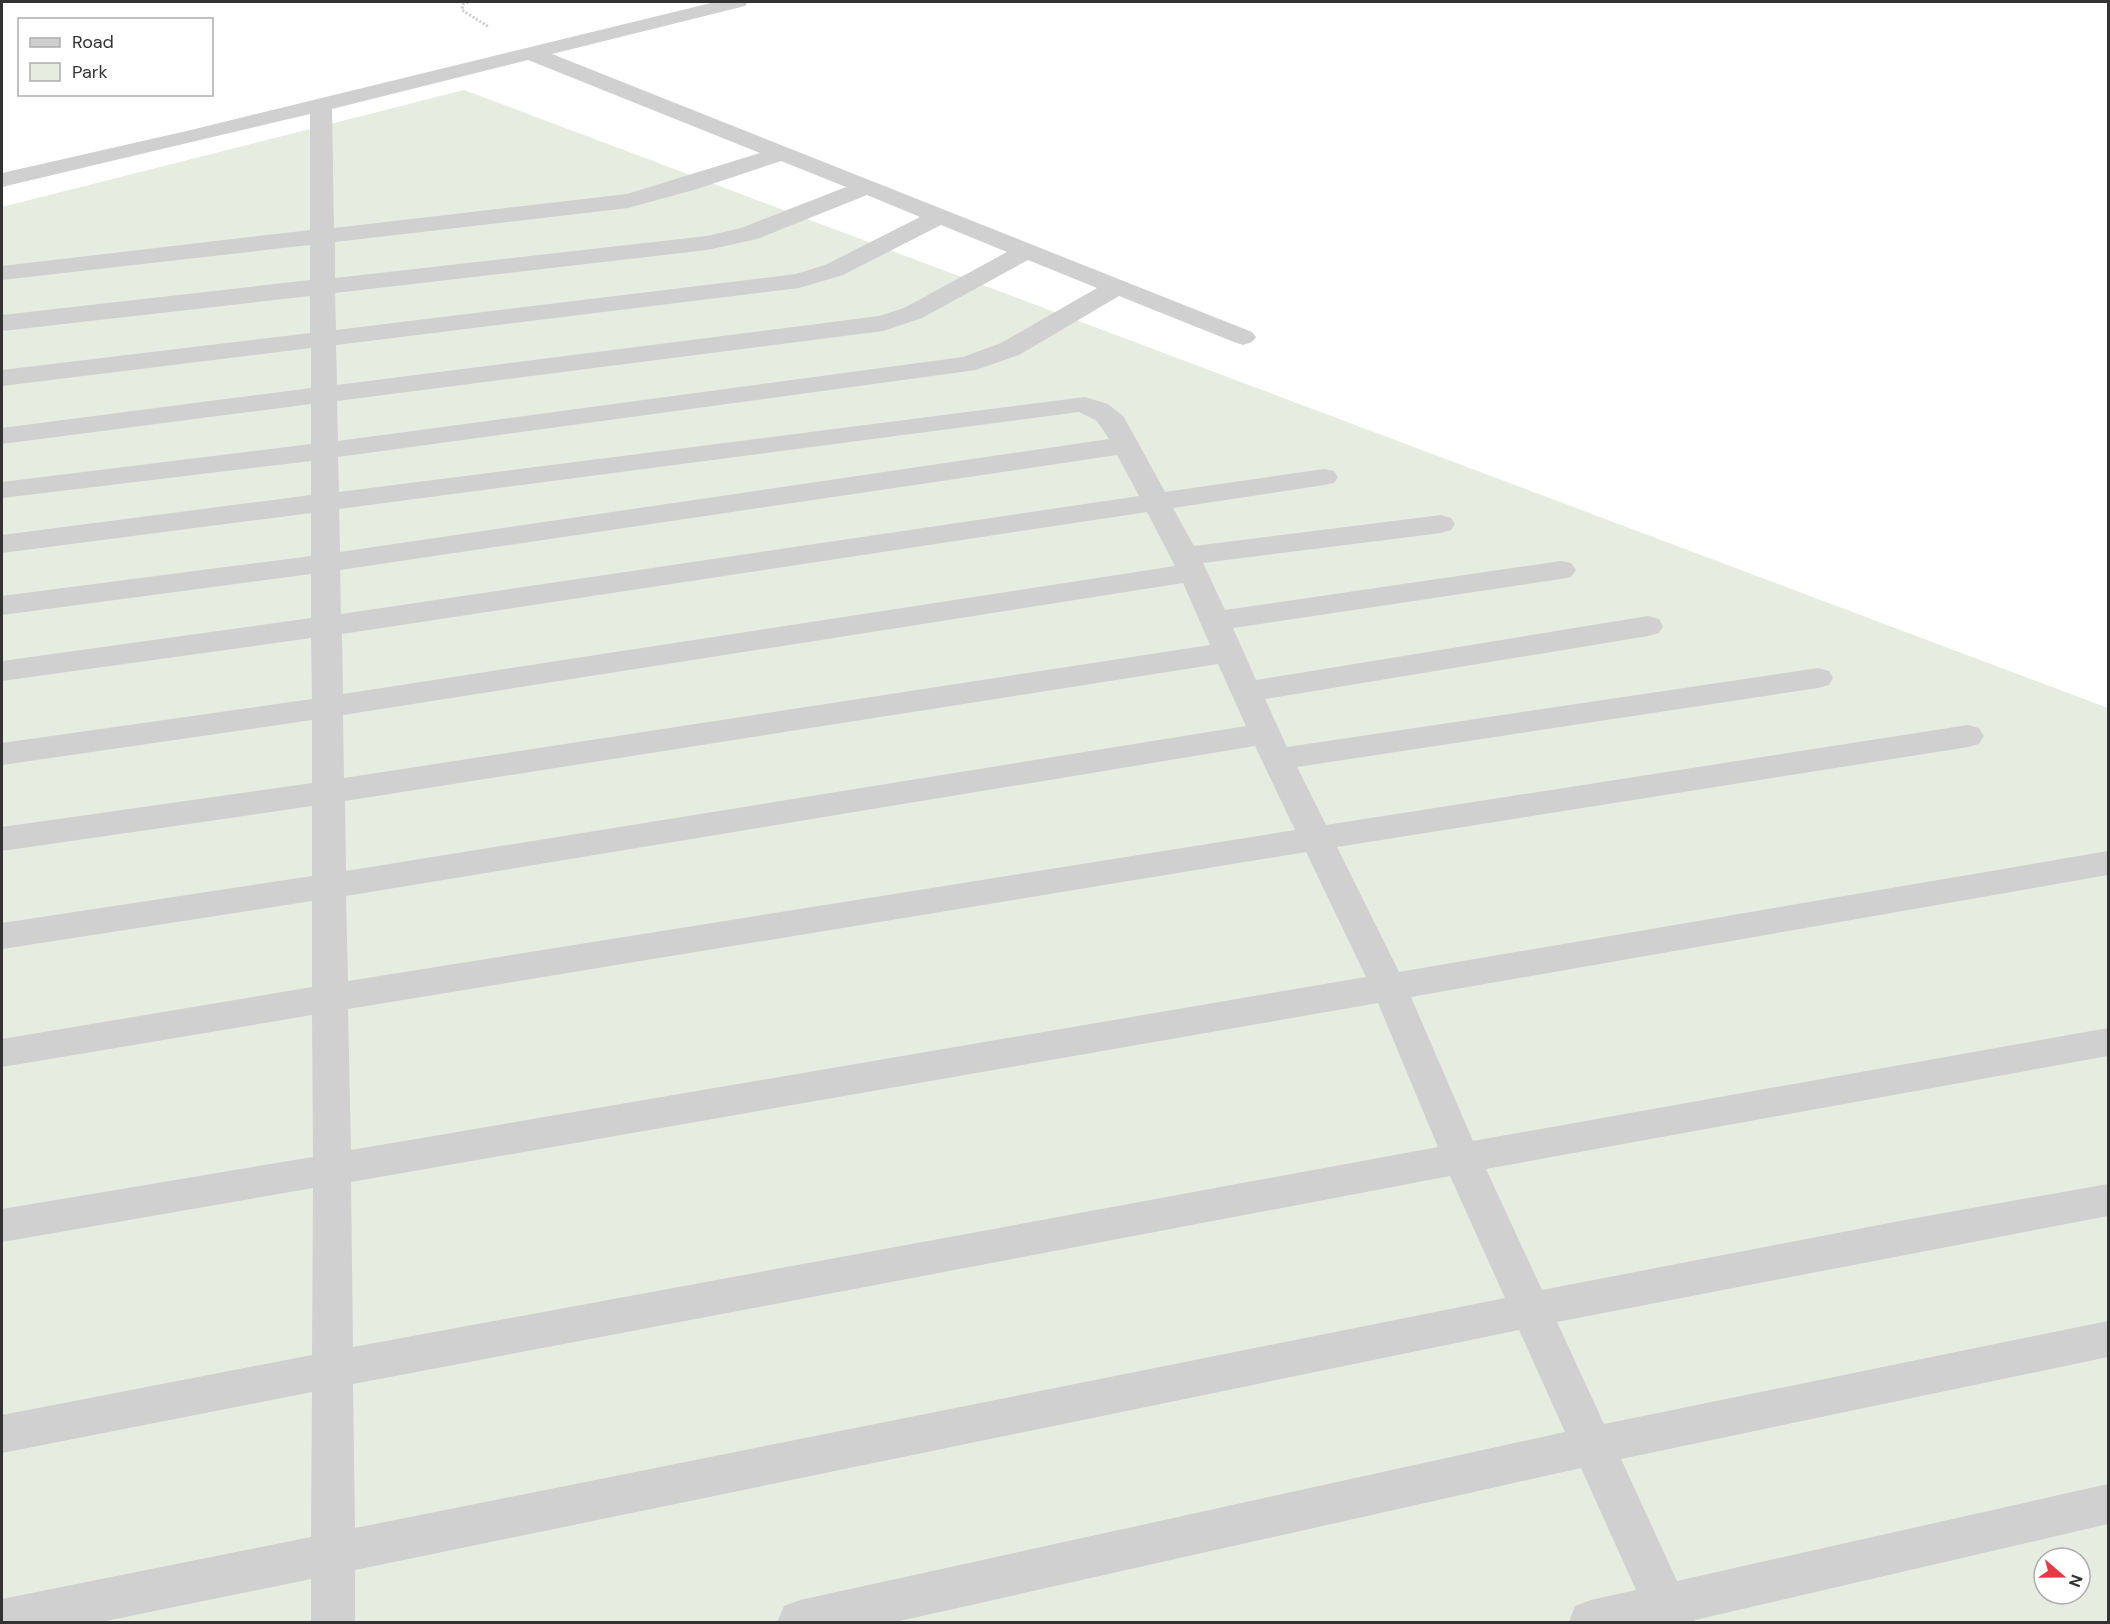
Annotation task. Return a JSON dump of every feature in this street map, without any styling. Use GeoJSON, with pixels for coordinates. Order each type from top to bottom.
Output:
{"type":"FeatureCollection","features":[{"type":"Feature","properties":{"kind":"street"},"geometry":{"type":"LineString","coordinates":[[2,180],[532,54],[738,2]]}},
{"type":"Feature","properties":{"kind":"street"},"geometry":{"type":"LineString","coordinates":[[532,54],[1243,337]]}},
{"type":"Feature","properties":{"kind":"street"},"geometry":{"type":"LineString","coordinates":[[321,105],[332,1168],[333,1623]]}},
{"type":"Feature","properties":{"kind":"street"},"geometry":{"type":"LineString","coordinates":[[2,273],[628,201],[689,184],[782,153]]}},
{"type":"Feature","properties":{"kind":"street"},"geometry":{"type":"LineString","coordinates":[[2,323],[707,243],[748,234],[867,187]]}},
{"type":"Feature","properties":{"kind":"street"},"geometry":{"type":"LineString","coordinates":[[2,378],[799,280],[834,270],[941,216]]}},
{"type":"Feature","properties":{"kind":"street"},"geometry":{"type":"LineString","coordinates":[[2,436],[884,323],[913,313],[1027,251]]}},
{"type":"Feature","properties":{"kind":"street"},"geometry":{"type":"LineString","coordinates":[[2,490],[324,451],[967,364],[1010,349],[1116,286]]}},
{"type":"Feature","properties":{"kind":"street"},"geometry":{"type":"LineString","coordinates":[[2,544],[1079,404],[1094,406],[1114,423],[1188,564],[1271,746],[1389,987],[1461,1157],[1669,1614]]}},
{"type":"Feature","properties":{"kind":"street"},"geometry":{"type":"LineString","coordinates":[[2,606],[326,563],[1126,445]]}},
{"type":"Feature","properties":{"kind":"street"},"geometry":{"type":"LineString","coordinates":[[2,671],[327,626],[1324,477]]}},
{"type":"Feature","properties":{"kind":"street"},"geometry":{"type":"LineString","coordinates":[[2,754],[328,707],[1441,524]]}},
{"type":"Feature","properties":{"kind":"street"},"geometry":{"type":"LineString","coordinates":[[1215,621],[1561,570]]}},
{"type":"Feature","properties":{"kind":"street"},"geometry":{"type":"LineString","coordinates":[[1246,692],[1648,626]]}},
{"type":"Feature","properties":{"kind":"street"},"geometry":{"type":"LineString","coordinates":[[2,839],[328,792],[1228,652]]}},
{"type":"Feature","properties":{"kind":"street"},"geometry":{"type":"LineString","coordinates":[[2,936],[1271,746],[1818,678]]}},
{"type":"Feature","properties":{"kind":"street"},"geometry":{"type":"LineString","coordinates":[[2,1053],[330,997],[1316,837],[1968,736]]}},
{"type":"Feature","properties":{"kind":"street"},"geometry":{"type":"LineString","coordinates":[[2,1226],[2109,863]]}},
{"type":"Feature","properties":{"kind":"street"},"geometry":{"type":"LineString","coordinates":[[2,1434],[333,1369],[1461,1157],[2109,1042]]}},
{"type":"Feature","properties":{"kind":"street"},"geometry":{"type":"LineString","coordinates":[[2,1621],[1530,1310],[2109,1200]]}},
{"type":"Feature","properties":{"kind":"street"},"geometry":{"type":"LineString","coordinates":[[800,1623],[1592,1446],[2109,1339]]}},
{"type":"Feature","properties":{"kind":"street"},"geometry":{"type":"LineString","coordinates":[[1591,1623],[1669,1614],[2109,1504]]}},
{"type":"Feature","properties":{"kind":"green space"},"geometry":{"type":"Polygon","coordinates":[[[464,90],[2108,708],[2108,1622],[2,1622],[2,207],[464,90]]]}}]}
